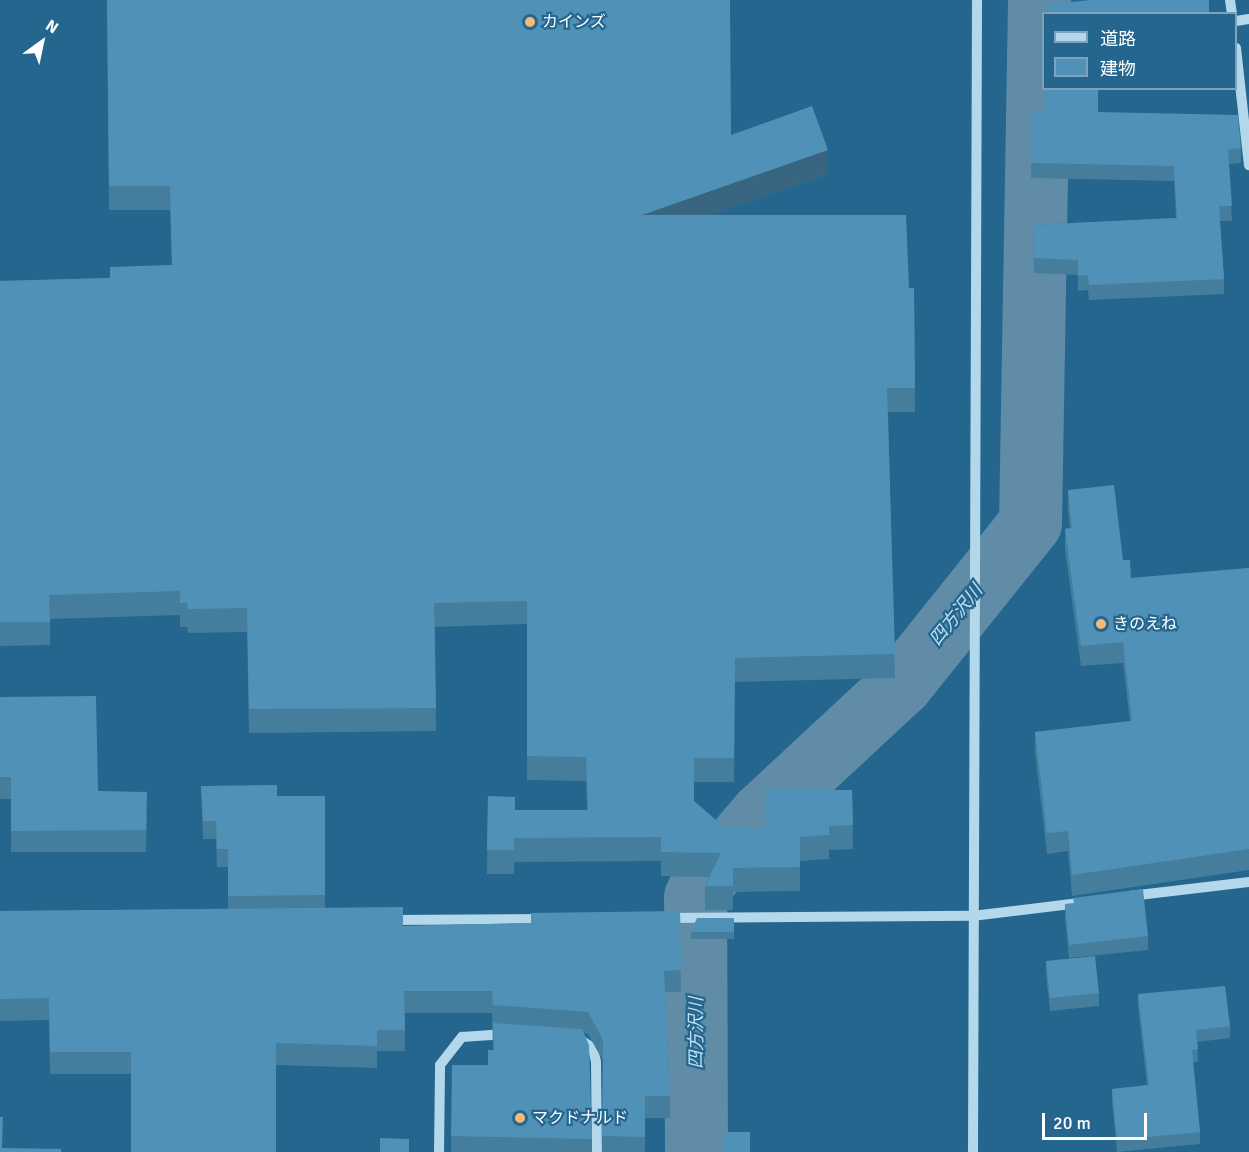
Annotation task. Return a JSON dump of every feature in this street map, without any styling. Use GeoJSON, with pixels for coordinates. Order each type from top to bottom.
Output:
{"type":"FeatureCollection","features":[{"type":"Feature","properties":{"kind":"street"},"geometry":{"type":"LineString","coordinates":[[973,1152],[972,916],[977,0]]}},
{"type":"Feature","properties":{"kind":"street"},"geometry":{"type":"LineString","coordinates":[[1237,57],[1249,165]]}},
{"type":"Feature","properties":{"kind":"street"},"geometry":{"type":"LineString","coordinates":[[1110,899],[1249,882]]}},
{"type":"Feature","properties":{"kind":"street"},"geometry":{"type":"LineString","coordinates":[[648,918],[972,916],[1087,902]]}},
{"type":"Feature","properties":{"kind":"street"},"geometry":{"type":"LineString","coordinates":[[372,920],[552,919]]}},
{"type":"Feature","properties":{"kind":"street"},"geometry":{"type":"LineString","coordinates":[[439,1152],[440,1065],[462,1037],[522,1035]]}},
{"type":"Feature","properties":{"kind":"street"},"geometry":{"type":"LineString","coordinates":[[557,1037],[580,1038],[593,1048],[597,1152]]}},
{"type":"Feature","properties":{"kind":"building"},"geometry":{"type":"Polygon","coordinates":[[[107,0],[730,0],[731,135],[812,106],[828,150],[642,215],[906,215],[909,288],[914,288],[915,388],[887,388],[895,654],[735,658],[734,758],[694,758],[694,801],[724,827],[765,828],[765,790],[852,790],[853,825],[829,826],[829,835],[800,837],[800,867],[733,868],[733,886],[705,886],[721,853],[661,852],[661,837],[514,838],[514,850],[487,850],[488,796],[515,797],[515,810],[588,810],[586,757],[527,756],[527,601],[434,603],[436,708],[249,709],[247,608],[188,609],[187,603],[180,603],[180,591],[49,595],[50,622],[0,622],[0,281],[110,278],[110,267],[172,265],[170,186],[109,186],[107,0]]]}},
{"type":"Feature","properties":{"kind":"building"},"geometry":{"type":"Polygon","coordinates":[[[1091,0],[1209,0],[1209,12],[1048,12],[1048,4],[1091,0]]]}},
{"type":"Feature","properties":{"kind":"building"},"geometry":{"type":"Polygon","coordinates":[[[1046,90],[1098,90],[1098,112],[1238,115],[1241,148],[1228,149],[1232,206],[1219,206],[1224,279],[1089,285],[1088,275],[1078,276],[1078,260],[1034,258],[1033,225],[1177,218],[1174,166],[1031,163],[1033,110],[1045,111],[1046,90]]]}},
{"type":"Feature","properties":{"kind":"building"},"geometry":{"type":"Polygon","coordinates":[[[1114,485],[1123,560],[1130,560],[1131,578],[1249,568],[1249,849],[1072,875],[1068,831],[1047,833],[1035,732],[1132,721],[1123,642],[1081,646],[1065,529],[1072,528],[1068,490],[1114,485]]]}},
{"type":"Feature","properties":{"kind":"building"},"geometry":{"type":"Polygon","coordinates":[[[96,696],[98,791],[147,792],[146,830],[11,831],[11,777],[0,777],[0,697],[96,696]]]}},
{"type":"Feature","properties":{"kind":"building"},"geometry":{"type":"Polygon","coordinates":[[[277,785],[277,796],[325,796],[325,895],[228,896],[228,849],[217,849],[216,821],[203,821],[201,786],[277,785]]]}},
{"type":"Feature","properties":{"kind":"building"},"geometry":{"type":"Polygon","coordinates":[[[1143,889],[1148,936],[1069,945],[1065,904],[1074,903],[1073,898],[1143,889]]]}},
{"type":"Feature","properties":{"kind":"building"},"geometry":{"type":"Polygon","coordinates":[[[403,907],[403,926],[531,923],[531,913],[680,911],[681,970],[664,971],[670,1096],[645,1096],[645,1137],[602,1136],[603,1040],[588,1012],[493,1005],[492,991],[404,991],[405,1030],[377,1030],[377,1046],[276,1043],[276,1152],[131,1152],[131,1052],[50,1052],[49,998],[0,999],[0,911],[403,907]]]}},
{"type":"Feature","properties":{"kind":"building"},"geometry":{"type":"Polygon","coordinates":[[[697,918],[734,918],[734,932],[691,932],[697,918]]]}},
{"type":"Feature","properties":{"kind":"building"},"geometry":{"type":"Polygon","coordinates":[[[1095,956],[1099,993],[1050,998],[1046,961],[1095,956]]]}},
{"type":"Feature","properties":{"kind":"building"},"geometry":{"type":"Polygon","coordinates":[[[1225,986],[1230,1026],[1196,1030],[1198,1049],[1192,1050],[1200,1132],[1117,1140],[1112,1089],[1149,1085],[1138,994],[1225,986]]]}},
{"type":"Feature","properties":{"kind":"building","name":"マクドナルド"},"geometry":{"type":"Polygon","coordinates":[[[493,1023],[582,1029],[589,1045],[592,1139],[451,1136],[452,1065],[488,1065],[488,1050],[494,1050],[493,1023]]]}},
{"type":"Feature","properties":{"kind":"building"},"geometry":{"type":"Polygon","coordinates":[[[0,1117],[3,1117],[2,1148],[61,1149],[61,1152],[0,1152],[0,1117]]]}},
{"type":"Feature","properties":{"kind":"building"},"geometry":{"type":"Polygon","coordinates":[[[724,1132],[750,1132],[750,1152],[723,1152],[724,1132]]]}},
{"type":"Feature","properties":{"kind":"building"},"geometry":{"type":"Polygon","coordinates":[[[380,1138],[409,1139],[409,1152],[380,1152],[380,1138]]]}},
{"type":"Feature","properties":{"kind":"waterway","name":"四方沢川"},"geometry":{"type":"LineString","coordinates":[[696,1152],[695,897],[701,884],[761,814],[901,684],[1030,523],[1039,0]]}},
{"type":"Feature","properties":{"kind":"place","name":"カインズ"},"geometry":{"type":"Point","coordinates":[530,22]}},
{"type":"Feature","properties":{"kind":"place","name":"きのえね"},"geometry":{"type":"Point","coordinates":[1101,624]}},
{"type":"Feature","properties":{"kind":"place","name":"マクドナルド"},"geometry":{"type":"Point","coordinates":[520,1118]}}]}
